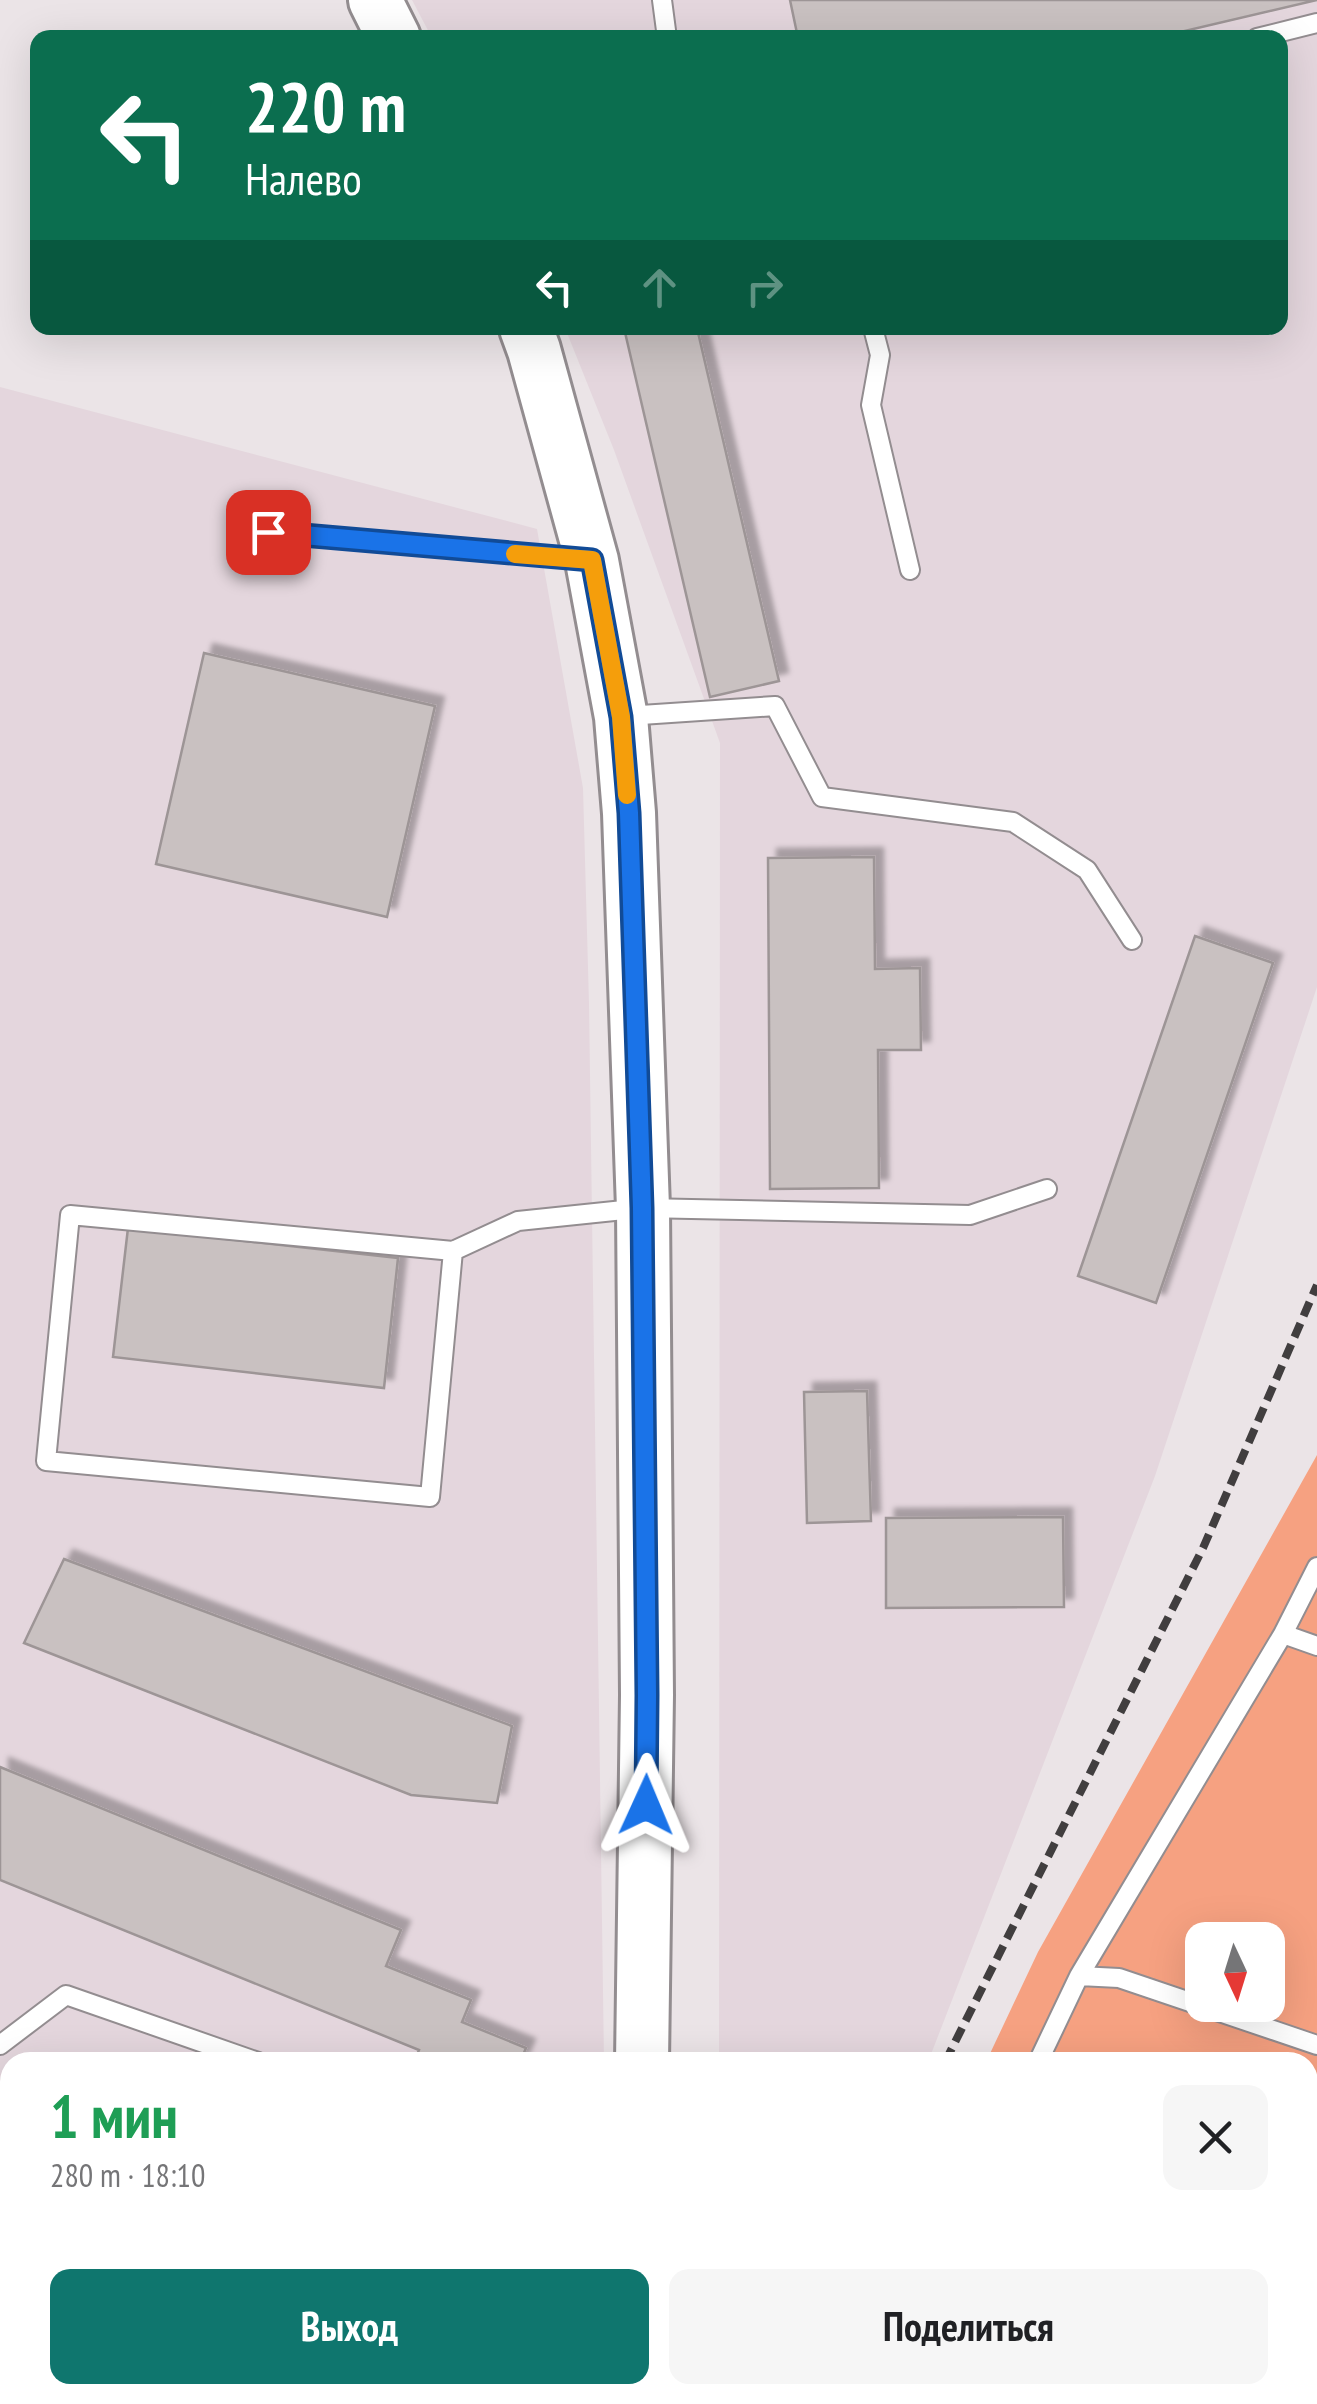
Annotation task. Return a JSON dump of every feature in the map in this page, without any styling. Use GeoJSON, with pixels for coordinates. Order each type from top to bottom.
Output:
{"type":"FeatureCollection","features":[{"type":"Feature","properties":{"kind":"main road"},"geometry":{"type":"LineString","coordinates":[[374,0],[390,30]]}},
{"type":"Feature","properties":{"kind":"main road"},"geometry":{"type":"LineString","coordinates":[[529,335],[592,560],[621,717],[629,813],[642,1208],[647,1695],[642,2052]]}},
{"type":"Feature","properties":{"kind":"lane"},"geometry":{"type":"LineString","coordinates":[[662,0],[665,30]]}},
{"type":"Feature","properties":{"kind":"lane"},"geometry":{"type":"LineString","coordinates":[[1288,31],[1317,24]]}},
{"type":"Feature","properties":{"kind":"lane"},"geometry":{"type":"LineString","coordinates":[[875,335],[880,355],[871,405],[910,570]]}},
{"type":"Feature","properties":{"kind":"lane"},"geometry":{"type":"LineString","coordinates":[[268,532],[592,560]]}},
{"type":"Feature","properties":{"kind":"lane"},"geometry":{"type":"LineString","coordinates":[[621,717],[775,706],[822,797],[1013,822],[1087,870],[1132,940]]}},
{"type":"Feature","properties":{"kind":"lane"},"geometry":{"type":"LineString","coordinates":[[453,1250],[430,1497],[46,1461],[70,1215],[453,1250],[518,1220],[642,1208],[970,1215],[1047,1189]]}},
{"type":"Feature","properties":{"kind":"lane"},"geometry":{"type":"LineString","coordinates":[[1043,2052],[1079,1976],[1283,1634],[1317,1567]]}},
{"type":"Feature","properties":{"kind":"lane"},"geometry":{"type":"LineString","coordinates":[[1283,1634],[1317,1646]]}},
{"type":"Feature","properties":{"kind":"lane"},"geometry":{"type":"LineString","coordinates":[[1079,1976],[1119,1978],[1317,2046]]}},
{"type":"Feature","properties":{"kind":"lane"},"geometry":{"type":"LineString","coordinates":[[0,2045],[66,1996],[229,2052]]}},
{"type":"Feature","properties":{"kind":"shaded area"},"geometry":{"type":"Polygon","coordinates":[[[412,0],[1317,0],[1317,987],[1155,1476],[932,2052],[719,2052],[720,743],[614,450],[568,335],[1288,335],[1288,30],[428,30],[412,0]]]}},
{"type":"Feature","properties":{"kind":"shaded area"},"geometry":{"type":"Polygon","coordinates":[[[0,387],[537,529],[583,788],[604,2052],[0,2052],[0,387]]]}},
{"type":"Feature","properties":{"kind":"shaded area"},"geometry":{"type":"Polygon","coordinates":[[[1317,1455],[1317,2052],[991,2052],[1038,1952],[1317,1455]]]}},
{"type":"Feature","properties":{"kind":"building"},"geometry":{"type":"Polygon","coordinates":[[[790,0],[1317,0],[1189,30],[796,30],[790,0]]]}},
{"type":"Feature","properties":{"kind":"building"},"geometry":{"type":"Polygon","coordinates":[[[626,335],[699,335],[779,681],[710,697],[626,335]]]}},
{"type":"Feature","properties":{"kind":"building"},"geometry":{"type":"Polygon","coordinates":[[[204,653],[435,706],[387,917],[156,864],[204,653]]]}},
{"type":"Feature","properties":{"kind":"building"},"geometry":{"type":"Polygon","coordinates":[[[874,857],[875,969],[920,968],[921,1050],[878,1050],[879,1188],[770,1189],[768,858],[874,857]]]}},
{"type":"Feature","properties":{"kind":"building"},"geometry":{"type":"Polygon","coordinates":[[[1195,936],[1273,963],[1156,1303],[1078,1276],[1195,936]]]}},
{"type":"Feature","properties":{"kind":"building"},"geometry":{"type":"Polygon","coordinates":[[[128,1228],[398,1258],[384,1388],[113,1357],[128,1228]]]}},
{"type":"Feature","properties":{"kind":"building"},"geometry":{"type":"Polygon","coordinates":[[[867,1391],[871,1521],[807,1523],[804,1392],[867,1391]]]}},
{"type":"Feature","properties":{"kind":"building"},"geometry":{"type":"Polygon","coordinates":[[[1063,1517],[1064,1607],[886,1608],[886,1518],[1063,1517]]]}},
{"type":"Feature","properties":{"kind":"building"},"geometry":{"type":"Polygon","coordinates":[[[64,1559],[512,1726],[497,1803],[411,1795],[24,1643],[64,1559]]]}},
{"type":"Feature","properties":{"kind":"building"},"geometry":{"type":"Polygon","coordinates":[[[0,1767],[401,1930],[386,1966],[471,2000],[462,2022],[526,2048],[524,2052],[418,2052],[0,1880],[0,1767]]]}},
{"type":"Feature","properties":{"kind":"railway"},"geometry":{"type":"LineString","coordinates":[[950,2052],[1203,1548],[1317,1285]]}},
{"type":"Feature","properties":{"kind":"slow traffic"},"geometry":{"type":"LineString","coordinates":[[515,554],[592,560],[621,717],[627,795]]}},
{"type":"Feature","properties":{"kind":"route"},"geometry":{"type":"LineString","coordinates":[[268,532],[592,560],[621,717],[629,813],[642,1208],[646,1805]]}}]}
